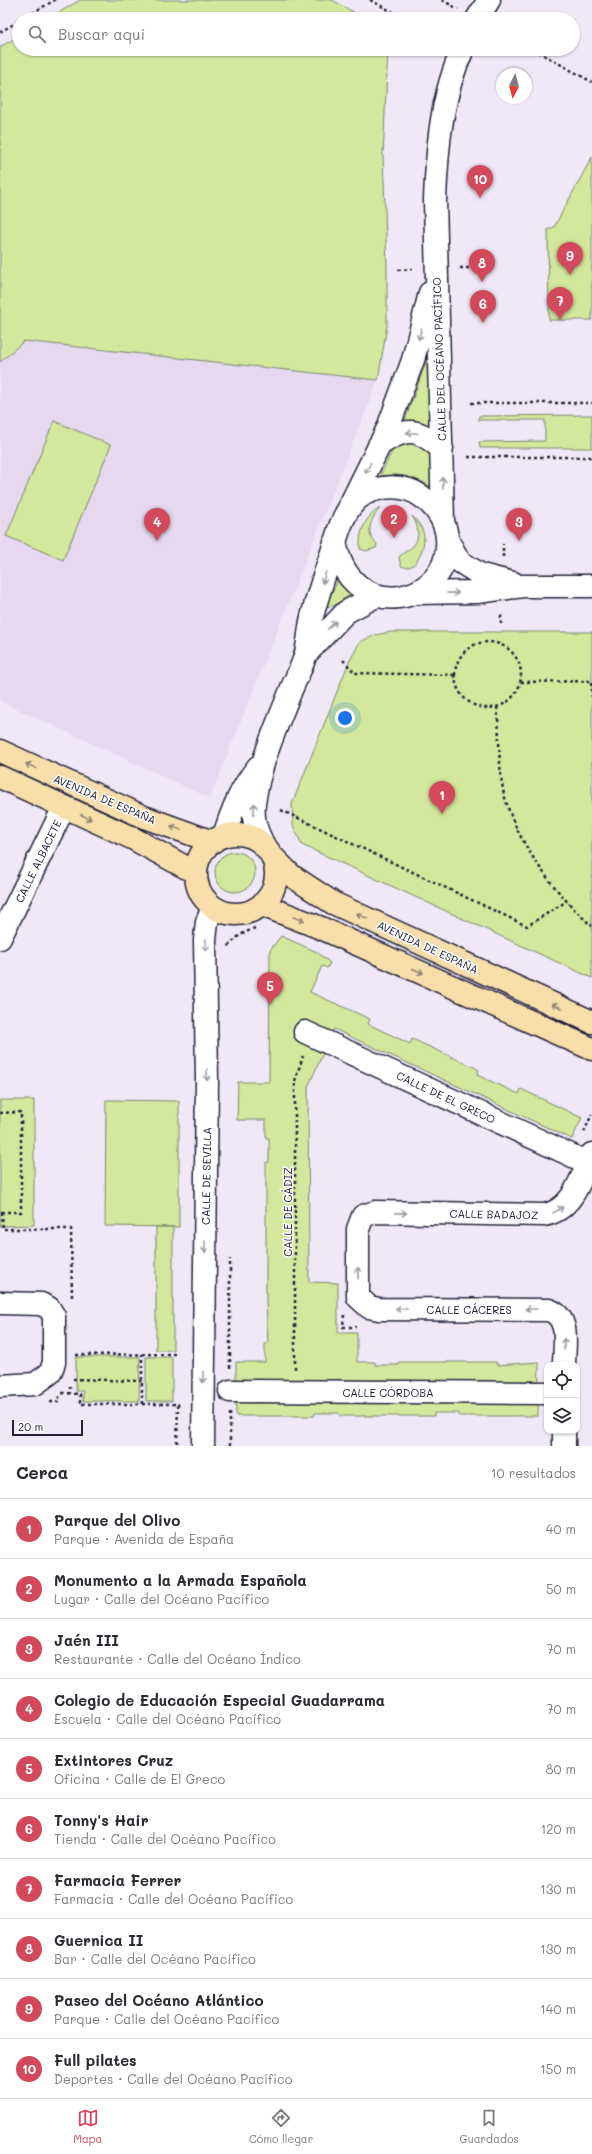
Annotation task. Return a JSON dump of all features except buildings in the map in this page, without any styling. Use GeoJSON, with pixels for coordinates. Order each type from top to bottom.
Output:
{"type":"FeatureCollection","features":[{"type":"Feature","properties":{"kind":"main road","name":"AVENIDA DE ESPAÑA"},"geometry":{"type":"LineString","coordinates":[[0,752],[144,817],[218,839]]}},
{"type":"Feature","properties":{"kind":"main road","name":"AVENIDA DE ESPAÑA"},"geometry":{"type":"LineString","coordinates":[[0,777],[174,860],[196,873]]}},
{"type":"Feature","properties":{"kind":"main road"},"geometry":{"type":"LineString","coordinates":[[238,834],[252,838],[268,852],[276,874],[273,891],[262,905],[246,913],[229,914],[213,907],[203,898],[198,886],[196,873],[200,855],[218,839],[238,834]]}},
{"type":"Feature","properties":{"kind":"main road","name":"AVENIDA DE ESPAÑA"},"geometry":{"type":"LineString","coordinates":[[268,852],[292,876],[333,903],[592,1022]]}},
{"type":"Feature","properties":{"kind":"main road"},"geometry":{"type":"LineString","coordinates":[[262,905],[321,928],[592,1049]]}},
{"type":"Feature","properties":{"kind":"street"},"geometry":{"type":"LineString","coordinates":[[481,12],[489,0]]}},
{"type":"Feature","properties":{"kind":"street","name":"CALLE DEL OCÉANO PACÍFICO"},"geometry":{"type":"LineString","coordinates":[[445,530],[435,200],[437,160],[441,126],[450,86],[461,56]]}},
{"type":"Feature","properties":{"kind":"street","name":"CALLE DEL OCÉANO PACÍFICO"},"geometry":{"type":"LineString","coordinates":[[346,515],[388,428],[413,360],[436,269]]}},
{"type":"Feature","properties":{"kind":"street","name":"CALLE DEL OCÉANO PACÍFICO"},"geometry":{"type":"LineString","coordinates":[[379,445],[396,434],[413,432],[426,435],[442,449]]}},
{"type":"Feature","properties":{"kind":"street"},"geometry":{"type":"LineString","coordinates":[[268,852],[258,834],[254,813],[262,763],[306,654],[313,614],[335,541],[351,505],[368,493],[377,489],[399,488],[409,490],[426,500],[439,513],[459,561],[481,575],[524,586]]}},
{"type":"Feature","properties":{"kind":"street"},"geometry":{"type":"LineString","coordinates":[[335,541],[337,554],[346,574],[364,590],[376,596],[402,597],[414,593],[427,585],[440,570],[446,552],[445,530]]}},
{"type":"Feature","properties":{"kind":"street"},"geometry":{"type":"LineString","coordinates":[[414,593],[477,592],[524,586],[592,586]]}},
{"type":"Feature","properties":{"kind":"street"},"geometry":{"type":"LineString","coordinates":[[306,654],[346,612],[376,596]]}},
{"type":"Feature","properties":{"kind":"street"},"geometry":{"type":"LineString","coordinates":[[218,839],[245,783],[262,763]]}},
{"type":"Feature","properties":{"kind":"street","name":"CALLE ALBACETE"},"geometry":{"type":"LineString","coordinates":[[0,938],[64,807]]}},
{"type":"Feature","properties":{"kind":"street","name":"CALLE DE SEVILLA"},"geometry":{"type":"LineString","coordinates":[[203,1446],[207,1089],[205,940],[207,922],[213,907]]}},
{"type":"Feature","properties":{"kind":"street","name":"CALLE DE EL GRECO"},"geometry":{"type":"LineString","coordinates":[[307,1033],[584,1158]]}},
{"type":"Feature","properties":{"kind":"street","name":"CALLE BADAJOZ"},"geometry":{"type":"LineString","coordinates":[[368,1307],[358,1297],[358,1229],[363,1216],[375,1212],[553,1214],[568,1202],[584,1158]]}},
{"type":"Feature","properties":{"kind":"street"},"geometry":{"type":"LineString","coordinates":[[0,1303],[41,1304],[49,1308],[54,1316],[54,1364],[50,1373],[35,1384],[0,1386]]}},
{"type":"Feature","properties":{"kind":"street","name":"CALLE CÁCERES"},"geometry":{"type":"LineString","coordinates":[[368,1307],[379,1309],[549,1310],[557,1312],[564,1323],[564,1362]]}},
{"type":"Feature","properties":{"kind":"street","name":"CALLE CÓRDOBA"},"geometry":{"type":"LineString","coordinates":[[230,1392],[544,1394]]}},
{"type":"Feature","properties":{"kind":"street"},"geometry":{"type":"LineString","coordinates":[[564,1434],[564,1446]]}},
{"type":"Feature","properties":{"kind":"path"},"geometry":{"type":"LineString","coordinates":[[34,12],[55,0]]}},
{"type":"Feature","properties":{"kind":"path"},"geometry":{"type":"LineString","coordinates":[[370,0],[393,12]]}},
{"type":"Feature","properties":{"kind":"path"},"geometry":{"type":"LineString","coordinates":[[442,0],[458,9]]}},
{"type":"Feature","properties":{"kind":"path"},"geometry":{"type":"LineString","coordinates":[[0,32],[12,25]]}},
{"type":"Feature","properties":{"kind":"path"},"geometry":{"type":"LineString","coordinates":[[546,56],[592,82]]}},
{"type":"Feature","properties":{"kind":"path"},"geometry":{"type":"LineString","coordinates":[[471,403],[592,403]]}},
{"type":"Feature","properties":{"kind":"path"},"geometry":{"type":"LineString","coordinates":[[468,458],[592,457]]}},
{"type":"Feature","properties":{"kind":"path"},"geometry":{"type":"LineString","coordinates":[[480,642],[502,644],[512,651],[518,660],[522,670],[521,682],[513,698],[498,707],[487,708],[477,706],[468,701],[458,689],[455,675],[456,664],[462,654],[470,647],[480,642]]}},
{"type":"Feature","properties":{"kind":"path"},"geometry":{"type":"LineString","coordinates":[[343,660],[355,673],[455,675]]}},
{"type":"Feature","properties":{"kind":"path"},"geometry":{"type":"LineString","coordinates":[[521,682],[591,681],[592,697]]}},
{"type":"Feature","properties":{"kind":"path"},"geometry":{"type":"LineString","coordinates":[[498,707],[503,789],[514,825],[532,855],[566,901],[592,926]]}},
{"type":"Feature","properties":{"kind":"path"},"geometry":{"type":"LineString","coordinates":[[282,810],[527,926],[566,901]]}},
{"type":"Feature","properties":{"kind":"path"},"geometry":{"type":"LineString","coordinates":[[226,952],[229,945],[240,935],[253,928],[259,928]]}},
{"type":"Feature","properties":{"kind":"path","name":"CALLE DE CÁDIZ"},"geometry":{"type":"LineString","coordinates":[[295,1392],[295,1081],[307,1033]]}},
{"type":"Feature","properties":{"kind":"path"},"geometry":{"type":"LineString","coordinates":[[0,1113],[21,1112],[21,1212],[1,1212],[3,1229],[71,1229],[72,1302]]}},
{"type":"Feature","properties":{"kind":"path"},"geometry":{"type":"LineString","coordinates":[[584,1158],[592,1114]]}},
{"type":"Feature","properties":{"kind":"path"},"geometry":{"type":"LineString","coordinates":[[230,1258],[230,1446]]}},
{"type":"Feature","properties":{"kind":"path"},"geometry":{"type":"LineString","coordinates":[[344,1311],[344,1327],[359,1326]]}},
{"type":"Feature","properties":{"kind":"path"},"geometry":{"type":"LineString","coordinates":[[142,1354],[142,1404]]}},
{"type":"Feature","properties":{"kind":"path"},"geometry":{"type":"LineString","coordinates":[[71,1355],[178,1354]]}},
{"type":"Feature","properties":{"kind":"path"},"geometry":{"type":"LineString","coordinates":[[70,1373],[70,1393]]}},
{"type":"Feature","properties":{"kind":"path"},"geometry":{"type":"LineString","coordinates":[[70,1379],[142,1381]]}},
{"type":"Feature","properties":{"kind":"path"},"geometry":{"type":"LineString","coordinates":[[44,1402],[59,1402],[59,1393],[70,1393],[80,1394],[80,1404],[178,1404],[177,1446]]}},
{"type":"Feature","properties":{"kind":"shaded area"},"geometry":{"type":"Polygon","coordinates":[[[24,341],[378,380],[210,798],[0,701],[0,362],[24,341]]]}},
{"type":"Feature","properties":{"kind":"green space"},"geometry":{"type":"Polygon","coordinates":[[[80,0],[332,0],[353,12],[60,12],[80,0]]]}},
{"type":"Feature","properties":{"kind":"green space"},"geometry":{"type":"Polygon","coordinates":[[[12,40],[12,56],[388,56],[383,155],[387,265],[387,326],[378,380],[24,341],[0,362],[0,47],[12,40]]]}},
{"type":"Feature","properties":{"kind":"green space"},"geometry":{"type":"Polygon","coordinates":[[[592,157],[592,320],[549,320],[548,229],[553,229],[592,157]]]}},
{"type":"Feature","properties":{"kind":"green space"},"geometry":{"type":"Polygon","coordinates":[[[429,360],[432,426],[403,426],[426,362],[429,360]]]}},
{"type":"Feature","properties":{"kind":"green space"},"geometry":{"type":"Polygon","coordinates":[[[592,415],[592,448],[480,448],[479,442],[545,441],[545,420],[478,420],[479,416],[592,415]]]}},
{"type":"Feature","properties":{"kind":"green space"},"geometry":{"type":"Polygon","coordinates":[[[54,421],[111,445],[63,560],[6,536],[54,421]]]}},
{"type":"Feature","properties":{"kind":"green space"},"geometry":{"type":"Polygon","coordinates":[[[402,441],[426,446],[432,456],[432,487],[407,477],[394,475],[380,476],[393,449],[402,441]]]}},
{"type":"Feature","properties":{"kind":"green space"},"geometry":{"type":"Polygon","coordinates":[[[380,508],[370,526],[371,535],[377,544],[376,548],[366,551],[360,549],[364,525],[370,516],[380,508]]]}},
{"type":"Feature","properties":{"kind":"green space"},"geometry":{"type":"Polygon","coordinates":[[[412,516],[422,529],[424,543],[421,554],[415,563],[406,567],[401,566],[399,558],[413,546],[418,535],[416,523],[412,516]]]}},
{"type":"Feature","properties":{"kind":"green space"},"geometry":{"type":"Polygon","coordinates":[[[340,576],[355,591],[335,605],[329,607],[327,603],[340,576]]]}},
{"type":"Feature","properties":{"kind":"green space"},"geometry":{"type":"Polygon","coordinates":[[[391,632],[592,632],[592,978],[302,845],[293,825],[292,804],[349,662],[360,642],[375,635],[391,632]]]}},
{"type":"Feature","properties":{"kind":"green space"},"geometry":{"type":"Polygon","coordinates":[[[239,852],[246,855],[252,861],[255,872],[254,880],[246,889],[239,892],[231,892],[224,889],[216,880],[215,868],[218,861],[227,853],[239,852]]]}},
{"type":"Feature","properties":{"kind":"green space"},"geometry":{"type":"Polygon","coordinates":[[[281,936],[317,952],[330,963],[327,968],[322,966],[310,992],[370,1019],[368,1024],[410,1044],[412,1039],[474,1067],[479,1070],[477,1075],[519,1094],[521,1089],[582,1118],[572,1139],[334,1029],[308,1087],[309,1282],[338,1283],[338,1333],[357,1333],[357,1362],[375,1362],[375,1365],[399,1365],[399,1362],[496,1362],[497,1365],[539,1362],[538,1416],[459,1416],[459,1413],[434,1413],[434,1416],[340,1416],[339,1413],[315,1413],[314,1416],[236,1416],[236,1362],[265,1362],[265,1344],[268,1343],[266,1302],[266,1162],[269,1162],[269,1138],[266,1138],[266,1120],[237,1120],[238,1082],[269,1082],[270,950],[281,936]]]}},
{"type":"Feature","properties":{"kind":"green space"},"geometry":{"type":"Polygon","coordinates":[[[0,1100],[34,1100],[34,1225],[0,1226],[0,1100]]]}},
{"type":"Feature","properties":{"kind":"green space"},"geometry":{"type":"Polygon","coordinates":[[[106,1100],[179,1101],[179,1227],[105,1226],[106,1100]]]}},
{"type":"Feature","properties":{"kind":"green space"},"geometry":{"type":"Polygon","coordinates":[[[156,1227],[173,1227],[173,1350],[156,1350],[156,1227]]]}},
{"type":"Feature","properties":{"kind":"green space"},"geometry":{"type":"Polygon","coordinates":[[[76,1357],[140,1357],[139,1401],[83,1401],[83,1391],[76,1391],[76,1357]]]}},
{"type":"Feature","properties":{"kind":"green space"},"geometry":{"type":"Polygon","coordinates":[[[146,1357],[172,1357],[172,1401],[146,1401],[146,1357]]]}},
{"type":"Feature","properties":{"kind":"place","name":"Full pilates"},"geometry":{"type":"Point","coordinates":[480,198]}},
{"type":"Feature","properties":{"kind":"place","name":"Paseo del Océano Atlántico"},"geometry":{"type":"Point","coordinates":[570,275]}},
{"type":"Feature","properties":{"kind":"place","name":"Guernica II"},"geometry":{"type":"Point","coordinates":[482,282]}},
{"type":"Feature","properties":{"kind":"place","name":"Farmacia Ferrer"},"geometry":{"type":"Point","coordinates":[560,320]}},
{"type":"Feature","properties":{"kind":"place","name":"Tonny's Hair"},"geometry":{"type":"Point","coordinates":[483,323]}},
{"type":"Feature","properties":{"kind":"place","name":"Monumento a la Armada Española"},"geometry":{"type":"Point","coordinates":[394,538]}},
{"type":"Feature","properties":{"kind":"place","name":"Colegio de Educación Especial Guadarrama"},"geometry":{"type":"Point","coordinates":[157,541]}},
{"type":"Feature","properties":{"kind":"place","name":"Jaén III"},"geometry":{"type":"Point","coordinates":[519,541]}},
{"type":"Feature","properties":{"kind":"place","name":"Parque del Olivo"},"geometry":{"type":"Point","coordinates":[442,814]}},
{"type":"Feature","properties":{"kind":"place","name":"Extintores Cruz"},"geometry":{"type":"Point","coordinates":[270,1005]}}]}
